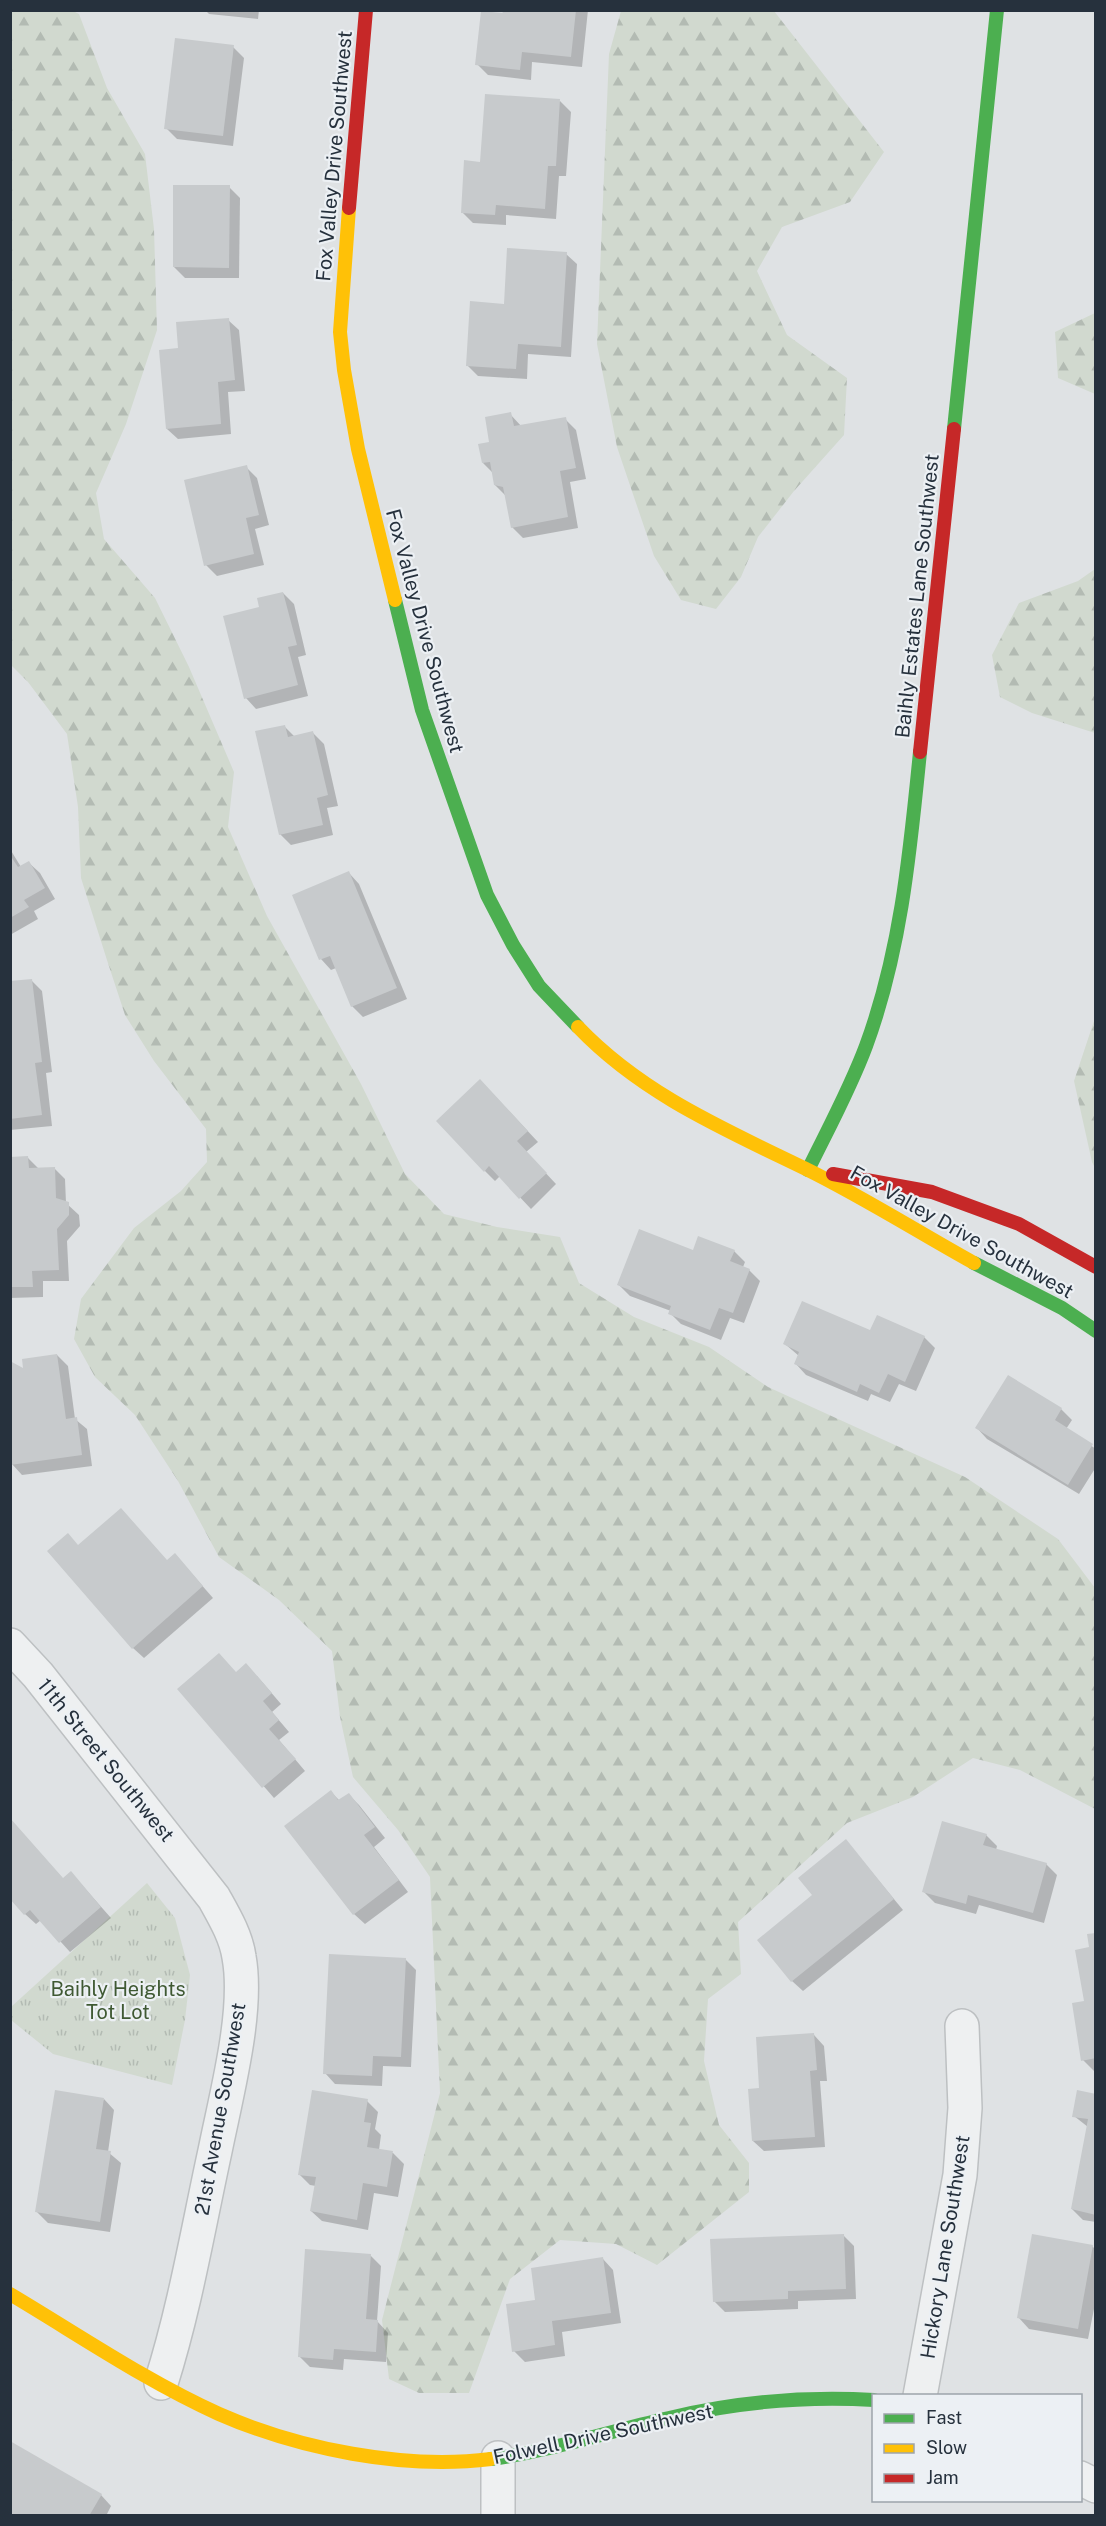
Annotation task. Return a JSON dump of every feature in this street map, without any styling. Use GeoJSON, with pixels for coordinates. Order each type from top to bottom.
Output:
{"type":"FeatureCollection","features":[{"type":"Feature","properties":{"kind":"street","name":"Fox Valley Drive Southwest"},"geometry":{"type":"LineString","coordinates":[[366,10],[344,256],[340,332],[344,370],[360,459],[422,710],[483,885],[513,945],[539,986],[582,1031],[661,1095],[726,1132],[808,1170],[983,1268],[1062,1308],[1095,1331]]}},
{"type":"Feature","properties":{"kind":"street","name":"Baihly Estates Lane Southwest"},"geometry":{"type":"LineString","coordinates":[[808,1170],[865,1047],[896,944],[907,882],[997,10]]}},
{"type":"Feature","properties":{"kind":"street","name":"Fox Valley Drive Southwest"},"geometry":{"type":"LineString","coordinates":[[808,1170],[932,1192],[1019,1224],[1095,1267]]}},
{"type":"Feature","properties":{"kind":"street","name":"11th Street Southwest"},"geometry":{"type":"LineString","coordinates":[[10,1645],[38,1675],[177,1849]]}},
{"type":"Feature","properties":{"kind":"street","name":"21st Avenue Southwest"},"geometry":{"type":"LineString","coordinates":[[161,2383],[177,2333],[224,2106],[240,2014],[241,1986],[239,1956],[230,1927],[214,1898],[177,1849]]}},
{"type":"Feature","properties":{"kind":"street","name":"Hickory Lane Southwest"},"geometry":{"type":"LineString","coordinates":[[920,2394],[960,2175],[965,2098],[962,2026]]}},
{"type":"Feature","properties":{"kind":"street","name":"Folwell Drive Southwest"},"geometry":{"type":"LineString","coordinates":[[10,2294],[161,2383],[220,2414],[269,2433],[340,2450],[404,2459],[455,2462],[498,2458],[558,2447],[691,2413],[747,2404],[832,2399],[872,2400]]}},
{"type":"Feature","properties":{"kind":"street"},"geometry":{"type":"LineString","coordinates":[[498,2458],[498,2516]]}},
{"type":"Feature","properties":{"kind":"green space"},"geometry":{"type":"Polygon","coordinates":[[[10,11],[73,11],[79,14],[107,88],[145,154],[154,229],[157,330],[126,424],[96,493],[104,539],[155,598],[189,667],[234,772],[228,827],[267,916],[361,1084],[405,1174],[444,1214],[497,1227],[560,1237],[579,1283],[634,1317],[709,1347],[768,1387],[965,1477],[1058,1539],[1095,1588],[1095,1809],[1020,1770],[973,1758],[913,1797],[847,1823],[738,1922],[741,1974],[708,1999],[704,2061],[719,2125],[749,2163],[749,2192],[657,2265],[616,2244],[560,2240],[510,2279],[469,2393],[419,2393],[389,2379],[382,2320],[440,2093],[430,1877],[398,1830],[353,1777],[340,1717],[332,1651],[279,1600],[219,1557],[178,1481],[135,1415],[95,1377],[74,1339],[81,1299],[134,1228],[181,1191],[207,1162],[206,1129],[154,1061],[125,1015],[81,878],[78,807],[67,734],[28,682],[11,665],[10,11]]]}},
{"type":"Feature","properties":{"kind":"green space"},"geometry":{"type":"Polygon","coordinates":[[[621,11],[774,11],[884,152],[850,202],[782,227],[757,271],[787,335],[847,378],[844,435],[794,491],[758,537],[741,577],[716,609],[681,600],[654,556],[617,447],[597,344],[609,54],[621,11]]]}},
{"type":"Feature","properties":{"kind":"green space"},"geometry":{"type":"Polygon","coordinates":[[[1095,313],[1095,394],[1058,378],[1055,332],[1095,313]]]}},
{"type":"Feature","properties":{"kind":"green space"},"geometry":{"type":"Polygon","coordinates":[[[1095,569],[1095,733],[1032,713],[1000,697],[992,655],[1019,603],[1078,581],[1095,569]]]}},
{"type":"Feature","properties":{"kind":"green space"},"geometry":{"type":"Polygon","coordinates":[[[1095,1018],[1095,1168],[1074,1081],[1095,1018]]]}},
{"type":"Feature","properties":{"kind":"green space","name":"Baihly Heights Tot Lot"},"geometry":{"type":"Polygon","coordinates":[[[147,1883],[175,1918],[190,1975],[185,2020],[172,2085],[53,2054],[11,2020],[11,2007],[147,1883]]]}},
{"type":"Feature","properties":{"kind":"building"},"geometry":{"type":"Polygon","coordinates":[[[503,10],[576,10],[571,57],[522,52],[520,70],[475,65],[481,11],[503,13],[503,10]]]}},
{"type":"Feature","properties":{"kind":"building"},"geometry":{"type":"Polygon","coordinates":[[[175,38],[234,45],[223,136],[164,129],[175,38]]]}},
{"type":"Feature","properties":{"kind":"building"},"geometry":{"type":"Polygon","coordinates":[[[485,94],[560,99],[556,166],[548,166],[545,209],[496,205],[495,215],[461,213],[464,160],[480,162],[485,94]]]}},
{"type":"Feature","properties":{"kind":"building"},"geometry":{"type":"Polygon","coordinates":[[[173,185],[230,185],[229,268],[173,267],[173,185]]]}},
{"type":"Feature","properties":{"kind":"building"},"geometry":{"type":"Polygon","coordinates":[[[507,248],[567,252],[561,347],[518,344],[516,369],[466,366],[470,301],[504,304],[507,248]]]}},
{"type":"Feature","properties":{"kind":"building"},"geometry":{"type":"Polygon","coordinates":[[[229,318],[235,380],[218,382],[221,424],[166,429],[159,350],[178,348],[176,322],[229,318]]]}},
{"type":"Feature","properties":{"kind":"building"},"geometry":{"type":"Polygon","coordinates":[[[511,412],[514,426],[566,417],[576,468],[560,471],[568,517],[511,528],[503,487],[494,485],[490,462],[482,463],[478,444],[489,442],[485,417],[511,412]]]}},
{"type":"Feature","properties":{"kind":"building"},"geometry":{"type":"Polygon","coordinates":[[[247,465],[259,515],[246,518],[254,554],[204,566],[184,480],[247,465]]]}},
{"type":"Feature","properties":{"kind":"building"},"geometry":{"type":"Polygon","coordinates":[[[283,592],[297,645],[288,647],[298,685],[244,699],[223,616],[259,607],[257,598],[283,592]]]}},
{"type":"Feature","properties":{"kind":"building"},"geometry":{"type":"Polygon","coordinates":[[[285,725],[288,737],[313,731],[328,795],[317,798],[323,825],[279,835],[255,731],[285,725]]]}},
{"type":"Feature","properties":{"kind":"building"},"geometry":{"type":"Polygon","coordinates":[[[10,855],[18,867],[29,861],[45,888],[24,900],[29,907],[10,918],[10,855]]]}},
{"type":"Feature","properties":{"kind":"building"},"geometry":{"type":"Polygon","coordinates":[[[349,871],[397,988],[351,1007],[330,956],[319,960],[292,895],[349,871]]]}},
{"type":"Feature","properties":{"kind":"building"},"geometry":{"type":"Polygon","coordinates":[[[32,979],[42,1062],[35,1063],[42,1115],[10,1119],[10,981],[32,979]]]}},
{"type":"Feature","properties":{"kind":"building"},"geometry":{"type":"Polygon","coordinates":[[[480,1079],[528,1131],[517,1141],[547,1173],[519,1199],[489,1166],[484,1172],[436,1121],[480,1079]]]}},
{"type":"Feature","properties":{"kind":"building"},"geometry":{"type":"Polygon","coordinates":[[[28,1156],[29,1168],[55,1167],[56,1198],[69,1202],[69,1215],[57,1229],[59,1270],[32,1271],[33,1287],[10,1287],[10,1157],[28,1156]]]}},
{"type":"Feature","properties":{"kind":"building"},"geometry":{"type":"Polygon","coordinates":[[[639,1229],[693,1250],[698,1236],[735,1250],[730,1261],[750,1269],[733,1313],[719,1308],[710,1330],[668,1314],[671,1306],[617,1285],[639,1229]]]}},
{"type":"Feature","properties":{"kind":"building"},"geometry":{"type":"Polygon","coordinates":[[[802,1301],[870,1330],[877,1315],[925,1336],[905,1382],[888,1374],[879,1393],[860,1384],[857,1392],[794,1364],[799,1352],[783,1344],[802,1301]]]}},
{"type":"Feature","properties":{"kind":"building"},"geometry":{"type":"Polygon","coordinates":[[[57,1354],[66,1419],[77,1417],[82,1455],[10,1465],[10,1361],[23,1368],[22,1359],[57,1354]]]}},
{"type":"Feature","properties":{"kind":"building"},"geometry":{"type":"Polygon","coordinates":[[[1008,1375],[1062,1408],[1055,1420],[1093,1444],[1068,1485],[975,1428],[1008,1375]]]}},
{"type":"Feature","properties":{"kind":"building"},"geometry":{"type":"Polygon","coordinates":[[[121,1508],[167,1560],[175,1553],[203,1586],[132,1649],[47,1551],[68,1533],[78,1545],[121,1508]]]}},
{"type":"Feature","properties":{"kind":"building"},"geometry":{"type":"Polygon","coordinates":[[[219,1653],[236,1672],[246,1663],[272,1693],[263,1701],[279,1720],[269,1729],[296,1759],[262,1788],[177,1689],[219,1653]]]}},
{"type":"Feature","properties":{"kind":"building"},"geometry":{"type":"Polygon","coordinates":[[[331,1790],[338,1800],[349,1793],[375,1827],[364,1835],[399,1880],[353,1915],[284,1826],[331,1790]]]}},
{"type":"Feature","properties":{"kind":"building"},"geometry":{"type":"Polygon","coordinates":[[[10,1818],[63,1878],[71,1871],[101,1907],[59,1943],[30,1910],[24,1915],[10,1899],[10,1818]]]}},
{"type":"Feature","properties":{"kind":"building"},"geometry":{"type":"Polygon","coordinates":[[[942,1821],[987,1834],[983,1845],[1047,1863],[1033,1913],[968,1895],[966,1904],[922,1892],[942,1821]]]}},
{"type":"Feature","properties":{"kind":"building"},"geometry":{"type":"Polygon","coordinates":[[[846,1839],[894,1899],[791,1982],[757,1940],[812,1895],[798,1878],[846,1839]]]}},
{"type":"Feature","properties":{"kind":"building"},"geometry":{"type":"Polygon","coordinates":[[[1096,1933],[1096,2058],[1081,2061],[1072,2003],[1084,2001],[1075,1950],[1089,1947],[1087,1934],[1096,1933]]]}},
{"type":"Feature","properties":{"kind":"building"},"geometry":{"type":"Polygon","coordinates":[[[329,1954],[406,1958],[401,2057],[373,2056],[372,2076],[323,2074],[329,1954]]]}},
{"type":"Feature","properties":{"kind":"building"},"geometry":{"type":"Polygon","coordinates":[[[814,2033],[817,2070],[810,2071],[815,2137],[752,2141],[748,2089],[759,2088],[756,2037],[814,2033]]]}},
{"type":"Feature","properties":{"kind":"building"},"geometry":{"type":"Polygon","coordinates":[[[55,2090],[104,2098],[96,2149],[111,2151],[100,2222],[35,2212],[55,2090]]]}},
{"type":"Feature","properties":{"kind":"building"},"geometry":{"type":"Polygon","coordinates":[[[312,2090],[368,2099],[364,2122],[371,2123],[367,2147],[393,2151],[387,2187],[363,2183],[357,2220],[310,2211],[316,2177],[298,2175],[312,2090]]]}},
{"type":"Feature","properties":{"kind":"building"},"geometry":{"type":"Polygon","coordinates":[[[1077,2090],[1096,2094],[1096,2215],[1071,2209],[1088,2119],[1072,2117],[1077,2090]]]}},
{"type":"Feature","properties":{"kind":"building"},"geometry":{"type":"Polygon","coordinates":[[[844,2234],[846,2289],[788,2291],[788,2299],[713,2302],[710,2239],[844,2234]]]}},
{"type":"Feature","properties":{"kind":"building"},"geometry":{"type":"Polygon","coordinates":[[[1032,2234],[1093,2245],[1078,2329],[1017,2318],[1032,2234]]]}},
{"type":"Feature","properties":{"kind":"building"},"geometry":{"type":"Polygon","coordinates":[[[305,2249],[371,2254],[366,2319],[378,2320],[376,2352],[334,2349],[333,2360],[298,2357],[305,2249]]]}},
{"type":"Feature","properties":{"kind":"building"},"geometry":{"type":"Polygon","coordinates":[[[603,2257],[611,2313],[552,2321],[555,2345],[512,2352],[506,2304],[535,2300],[531,2268],[603,2257]]]}},
{"type":"Feature","properties":{"kind":"building"},"geometry":{"type":"Polygon","coordinates":[[[10,2441],[102,2494],[89,2516],[10,2516],[10,2441]]]}},
{"type":"Feature","properties":{"kind":"traffic: fast"},"geometry":{"type":"LineString","coordinates":[[954,429],[997,10]]}},
{"type":"Feature","properties":{"kind":"traffic: fast"},"geometry":{"type":"LineString","coordinates":[[395,600],[422,710],[487,895],[513,945],[539,986],[578,1027]]}},
{"type":"Feature","properties":{"kind":"traffic: fast"},"geometry":{"type":"LineString","coordinates":[[808,1170],[860,1062],[888,974],[908,864],[920,752]]}},
{"type":"Feature","properties":{"kind":"traffic: fast"},"geometry":{"type":"LineString","coordinates":[[974,1263],[1062,1308],[1096,1331]]}},
{"type":"Feature","properties":{"kind":"traffic: fast"},"geometry":{"type":"LineString","coordinates":[[491,2459],[536,2451],[694,2412],[745,2404],[822,2399],[872,2400]]}},
{"type":"Feature","properties":{"kind":"traffic: slow"},"geometry":{"type":"LineString","coordinates":[[349,208],[340,332],[344,370],[358,449],[395,600]]}},
{"type":"Feature","properties":{"kind":"traffic: slow"},"geometry":{"type":"LineString","coordinates":[[578,1027],[629,1072],[685,1108],[848,1191],[974,1263]]}},
{"type":"Feature","properties":{"kind":"traffic: slow"},"geometry":{"type":"LineString","coordinates":[[10,2294],[165,2387],[219,2414],[250,2426],[317,2447],[388,2459],[423,2462],[491,2459]]}},
{"type":"Feature","properties":{"kind":"traffic: jam"},"geometry":{"type":"LineString","coordinates":[[349,208],[366,10]]}},
{"type":"Feature","properties":{"kind":"traffic: jam"},"geometry":{"type":"LineString","coordinates":[[920,752],[954,429]]}},
{"type":"Feature","properties":{"kind":"traffic: jam"},"geometry":{"type":"LineString","coordinates":[[833,1174],[932,1192],[1019,1224],[1096,1267]]}}]}
